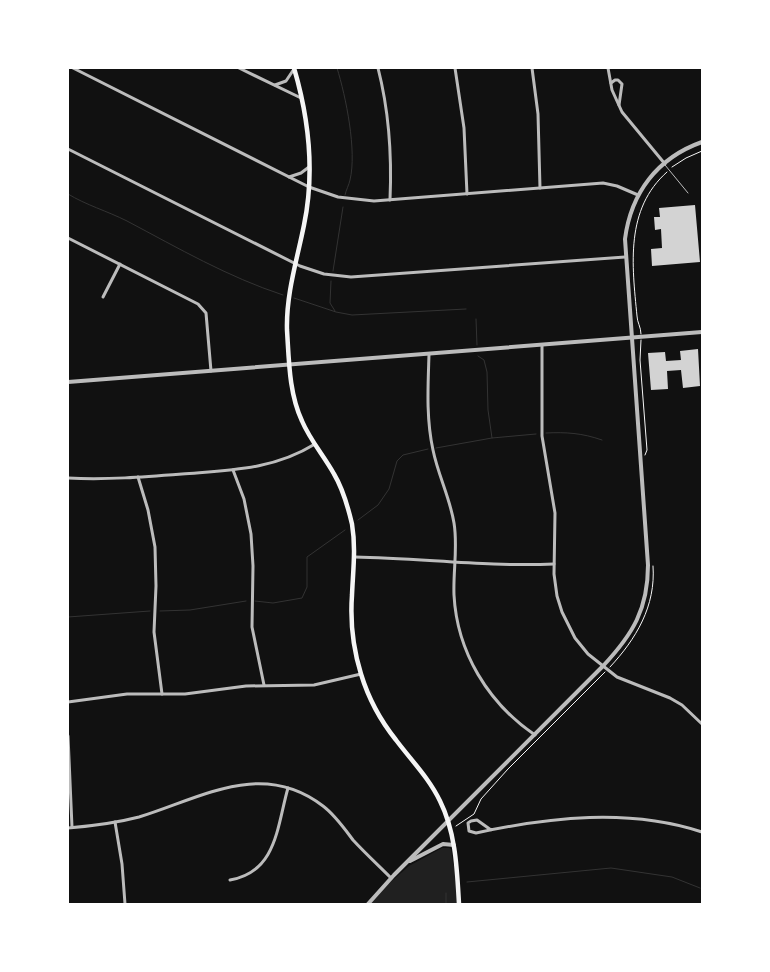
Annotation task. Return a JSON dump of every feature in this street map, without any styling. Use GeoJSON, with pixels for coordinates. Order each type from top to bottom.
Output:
{"type":"FeatureCollection","features":[{"type":"Feature","properties":{"kind":"main road"},"geometry":{"type":"LineString","coordinates":[[294,68],[308,128],[310,167],[304,224],[288,306],[290,366],[294,399],[297,410],[315,444],[336,476],[352,524],[355,557],[352,624],[354,646],[361,674],[375,709],[394,738],[428,779],[440,800],[454,845],[459,904]]}},
{"type":"Feature","properties":{"kind":"street"},"geometry":{"type":"LineString","coordinates":[[72,68],[309,187],[349,200],[390,200],[608,183],[638,195]]}},
{"type":"Feature","properties":{"kind":"street"},"geometry":{"type":"LineString","coordinates":[[239,68],[302,99]]}},
{"type":"Feature","properties":{"kind":"street"},"geometry":{"type":"LineString","coordinates":[[272,84],[286,81],[293,73],[294,68]]}},
{"type":"Feature","properties":{"kind":"street"},"geometry":{"type":"LineString","coordinates":[[378,68],[390,134],[390,200]]}},
{"type":"Feature","properties":{"kind":"street"},"geometry":{"type":"LineString","coordinates":[[455,68],[464,128],[467,194]]}},
{"type":"Feature","properties":{"kind":"street"},"geometry":{"type":"LineString","coordinates":[[532,68],[538,114],[540,188]]}},
{"type":"Feature","properties":{"kind":"street"},"geometry":{"type":"LineString","coordinates":[[608,70],[615,100],[664,164]]}},
{"type":"Feature","properties":{"kind":"street"},"geometry":{"type":"LineString","coordinates":[[611,84],[614,80],[618,80],[622,84],[619,106]]}},
{"type":"Feature","properties":{"kind":"street"},"geometry":{"type":"LineString","coordinates":[[368,904],[391,878],[619,650],[634,627],[644,604],[648,579],[625,257],[626,228],[638,195],[644,185],[664,164],[685,149],[702,142]]}},
{"type":"Feature","properties":{"kind":"street"},"geometry":{"type":"LineString","coordinates":[[68,149],[295,264],[324,274],[351,277],[625,257]]}},
{"type":"Feature","properties":{"kind":"street"},"geometry":{"type":"LineString","coordinates":[[289,177],[301,173],[310,167]]}},
{"type":"Feature","properties":{"kind":"street"},"geometry":{"type":"LineString","coordinates":[[68,238],[192,300],[203,308],[208,325],[212,371]]}},
{"type":"Feature","properties":{"kind":"street"},"geometry":{"type":"LineString","coordinates":[[103,297],[120,264]]}},
{"type":"Feature","properties":{"kind":"street"},"geometry":{"type":"LineString","coordinates":[[68,382],[290,366],[702,332]]}},
{"type":"Feature","properties":{"kind":"street"},"geometry":{"type":"LineString","coordinates":[[542,346],[542,436],[555,513],[554,564],[557,596],[568,625],[588,654],[603,666],[630,683],[670,698],[702,724]]}},
{"type":"Feature","properties":{"kind":"street"},"geometry":{"type":"LineString","coordinates":[[429,355],[430,435],[435,461],[453,519],[456,537],[455,607],[460,631],[468,655],[482,682],[519,723],[535,735]]}},
{"type":"Feature","properties":{"kind":"street"},"geometry":{"type":"LineString","coordinates":[[68,478],[138,477],[261,467],[302,452],[315,444]]}},
{"type":"Feature","properties":{"kind":"street"},"geometry":{"type":"LineString","coordinates":[[233,470],[244,500],[251,534],[253,566],[252,627],[264,685]]}},
{"type":"Feature","properties":{"kind":"street"},"geometry":{"type":"LineString","coordinates":[[138,477],[148,510],[155,547],[154,632],[162,694]]}},
{"type":"Feature","properties":{"kind":"street"},"geometry":{"type":"LineString","coordinates":[[355,557],[508,565],[554,564]]}},
{"type":"Feature","properties":{"kind":"street"},"geometry":{"type":"LineString","coordinates":[[68,702],[118,695],[184,694],[230,687],[314,685],[361,674]]}},
{"type":"Feature","properties":{"kind":"street"},"geometry":{"type":"LineString","coordinates":[[68,736],[72,828]]}},
{"type":"Feature","properties":{"kind":"street"},"geometry":{"type":"LineString","coordinates":[[68,828],[116,822],[137,817],[212,790],[233,785],[267,784],[288,788],[306,795],[324,806],[368,856],[391,878]]}},
{"type":"Feature","properties":{"kind":"street"},"geometry":{"type":"LineString","coordinates":[[230,880],[240,878],[254,871],[267,857],[275,840],[288,788]]}},
{"type":"Feature","properties":{"kind":"street"},"geometry":{"type":"LineString","coordinates":[[491,830],[477,820],[468,823],[469,831],[472,832],[491,830],[550,820],[614,818],[654,821],[702,832]]}},
{"type":"Feature","properties":{"kind":"street"},"geometry":{"type":"LineString","coordinates":[[116,822],[125,904]]}},
{"type":"Feature","properties":{"kind":"street"},"geometry":{"type":"LineString","coordinates":[[406,863],[443,844],[454,845]]}},
{"type":"Feature","properties":{"kind":"lane"},"geometry":{"type":"LineString","coordinates":[[664,164],[688,193]]}},
{"type":"Feature","properties":{"kind":"path"},"geometry":{"type":"LineString","coordinates":[[645,461],[644,456],[648,450],[640,360],[641,328],[637,322],[634,284],[633,237],[637,220],[653,186],[669,170],[686,158],[702,151]]}},
{"type":"Feature","properties":{"kind":"path"},"geometry":{"type":"LineString","coordinates":[[456,826],[474,814],[481,799],[508,769],[608,669],[633,639],[647,611],[653,566]]}},
{"type":"Feature","properties":{"kind":"shaded area"},"geometry":{"type":"Polygon","coordinates":[[[442,848],[451,849],[453,864],[457,871],[459,904],[368,904],[409,866],[442,848]]]}},
{"type":"Feature","properties":{"kind":"building"},"geometry":{"type":"Polygon","coordinates":[[[695,205],[700,262],[652,266],[651,249],[662,248],[661,229],[655,230],[654,217],[660,217],[659,208],[695,205]]]}},
{"type":"Feature","properties":{"kind":"building"},"geometry":{"type":"Polygon","coordinates":[[[698,349],[700,386],[683,388],[681,370],[667,371],[668,389],[651,390],[648,353],[665,352],[666,361],[681,360],[680,351],[698,349]]]}},
{"type":"Feature","properties":{"kind":"waterway"},"geometry":{"type":"LineString","coordinates":[[337,68],[347,109],[352,154],[350,182],[345,195]]}},
{"type":"Feature","properties":{"kind":"waterway"},"geometry":{"type":"LineString","coordinates":[[68,194],[127,221],[223,271],[283,295]]}},
{"type":"Feature","properties":{"kind":"waterway"},"geometry":{"type":"LineString","coordinates":[[333,271],[343,207]]}},
{"type":"Feature","properties":{"kind":"waterway"},"geometry":{"type":"LineString","coordinates":[[331,281],[330,303],[335,311]]}},
{"type":"Feature","properties":{"kind":"waterway"},"geometry":{"type":"LineString","coordinates":[[294,298],[336,312],[352,315],[466,309]]}},
{"type":"Feature","properties":{"kind":"waterway"},"geometry":{"type":"LineString","coordinates":[[476,319],[477,345]]}},
{"type":"Feature","properties":{"kind":"waterway"},"geometry":{"type":"LineString","coordinates":[[478,356],[484,360],[487,372],[488,410],[492,438],[536,434]]}},
{"type":"Feature","properties":{"kind":"waterway"},"geometry":{"type":"LineString","coordinates":[[546,433],[574,434],[602,440]]}},
{"type":"Feature","properties":{"kind":"waterway"},"geometry":{"type":"LineString","coordinates":[[436,448],[492,438]]}},
{"type":"Feature","properties":{"kind":"waterway"},"geometry":{"type":"LineString","coordinates":[[358,520],[378,505],[389,489],[397,461],[403,455],[428,449]]}},
{"type":"Feature","properties":{"kind":"waterway"},"geometry":{"type":"LineString","coordinates":[[255,601],[273,603],[302,598],[307,587],[307,557],[345,530]]}},
{"type":"Feature","properties":{"kind":"waterway"},"geometry":{"type":"LineString","coordinates":[[160,611],[190,610],[246,601]]}},
{"type":"Feature","properties":{"kind":"waterway"},"geometry":{"type":"LineString","coordinates":[[68,617],[150,611]]}},
{"type":"Feature","properties":{"kind":"waterway"},"geometry":{"type":"LineString","coordinates":[[467,882],[611,868],[672,877],[700,888]]}},
{"type":"Feature","properties":{"kind":"waterway"},"geometry":{"type":"LineString","coordinates":[[446,893],[446,904]]}}]}
